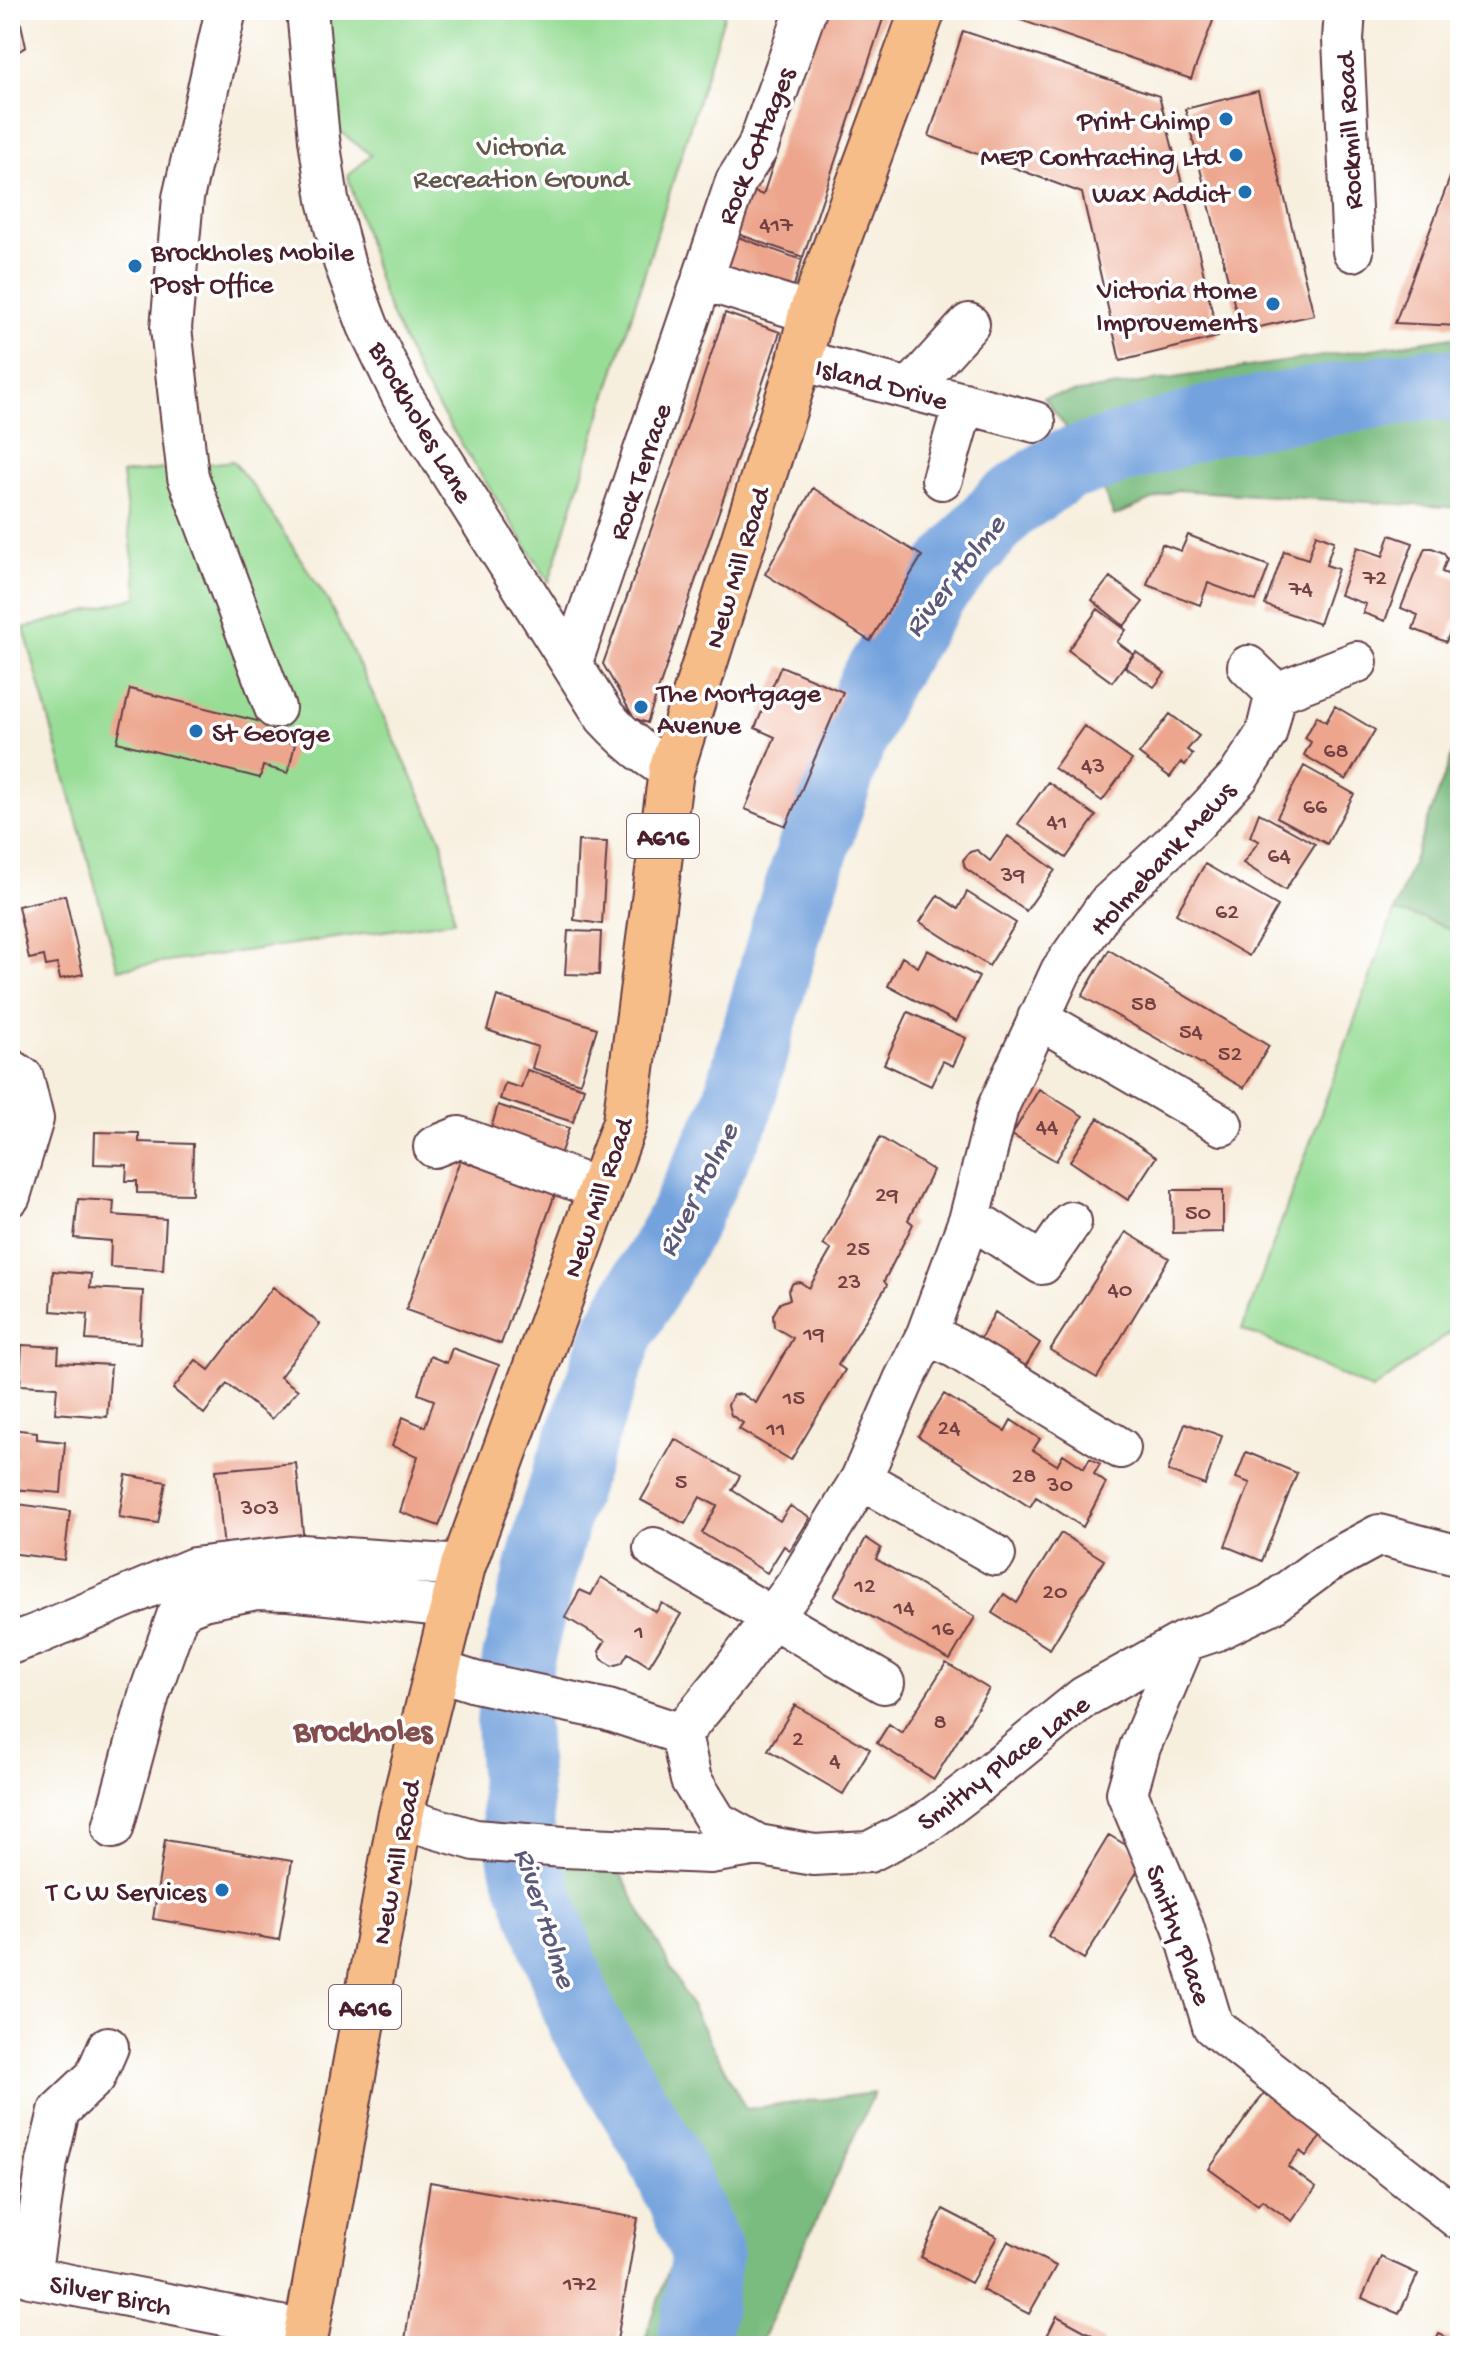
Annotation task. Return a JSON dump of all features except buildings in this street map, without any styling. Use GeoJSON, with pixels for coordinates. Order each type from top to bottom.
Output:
{"type":"FeatureCollection","features":[{"type":"Feature","properties":{"kind":"main road","name":"New Mill Road"},"geometry":{"type":"LineString","coordinates":[[305,2339],[400,1818],[456,1676],[452,1607],[463,1566],[625,1122],[671,771],[800,360],[811,313],[923,10]]}},
{"type":"Feature","properties":{"kind":"street"},"geometry":{"type":"LineString","coordinates":[[226,10],[183,198],[171,328],[188,477],[275,708]]}},
{"type":"Feature","properties":{"kind":"street","name":"Brockholes Lane"},"geometry":{"type":"LineString","coordinates":[[307,10],[328,200],[344,262],[368,326],[402,396],[605,717],[625,740],[671,771]]}},
{"type":"Feature","properties":{"kind":"street","name":"Rock Cottages"},"geometry":{"type":"LineString","coordinates":[[704,280],[736,181],[757,149],[806,10]]}},
{"type":"Feature","properties":{"kind":"street","name":"Rockmill Road"},"geometry":{"type":"LineString","coordinates":[[1345,10],[1343,40],[1353,251]]}},
{"type":"Feature","properties":{"kind":"street"},"geometry":{"type":"LineString","coordinates":[[704,280],[811,313]]}},
{"type":"Feature","properties":{"kind":"street","name":"Rock Terrace"},"geometry":{"type":"LineString","coordinates":[[572,662],[704,280]]}},
{"type":"Feature","properties":{"kind":"street"},"geometry":{"type":"LineString","coordinates":[[910,389],[969,324]]}},
{"type":"Feature","properties":{"kind":"street","name":"Island Drive"},"geometry":{"type":"LineString","coordinates":[[800,360],[1035,422]]}},
{"type":"Feature","properties":{"kind":"street","name":"Island Drive"},"geometry":{"type":"LineString","coordinates":[[942,479],[964,403]]}},
{"type":"Feature","properties":{"kind":"street","name":"Holmebank Mews"},"geometry":{"type":"LineString","coordinates":[[681,1734],[797,1584],[861,1479],[927,1334],[970,1217],[998,1107],[1061,971],[1107,905],[1193,825],[1238,777],[1266,734],[1262,679],[1357,662]]}},
{"type":"Feature","properties":{"kind":"street"},"geometry":{"type":"LineString","coordinates":[[1038,1018],[1222,1125]]}},
{"type":"Feature","properties":{"kind":"street"},"geometry":{"type":"LineString","coordinates":[[10,1069],[23,1078],[33,1119],[10,1196]]}},
{"type":"Feature","properties":{"kind":"street"},"geometry":{"type":"LineString","coordinates":[[434,1147],[459,1137],[601,1190]]}},
{"type":"Feature","properties":{"kind":"street"},"geometry":{"type":"LineString","coordinates":[[970,1217],[1042,1264],[1071,1222]]}},
{"type":"Feature","properties":{"kind":"street"},"geometry":{"type":"LineString","coordinates":[[927,1334],[956,1348],[1120,1448]]}},
{"type":"Feature","properties":{"kind":"street"},"geometry":{"type":"LineString","coordinates":[[861,1479],[995,1555]]}},
{"type":"Feature","properties":{"kind":"street","name":"Smithy Place Lane"},"geometry":{"type":"LineString","coordinates":[[681,1734],[691,1780],[717,1822],[758,1845],[814,1855],[869,1852],[927,1822],[1084,1697],[1185,1641],[1215,1631],[1271,1604],[1325,1564],[1379,1535],[1460,1556]]}},
{"type":"Feature","properties":{"kind":"street"},"geometry":{"type":"LineString","coordinates":[[654,1548],[884,1683]]}},
{"type":"Feature","properties":{"kind":"street"},"geometry":{"type":"LineString","coordinates":[[10,1644],[194,1568],[302,1555],[463,1566]]}},
{"type":"Feature","properties":{"kind":"street"},"geometry":{"type":"LineString","coordinates":[[113,1828],[149,1695],[177,1616],[188,1606],[257,1589],[452,1607]]}},
{"type":"Feature","properties":{"kind":"street","name":"Smithy Place"},"geometry":{"type":"LineString","coordinates":[[1185,1641],[1140,1747],[1127,1793],[1183,1926],[1213,2026],[1460,2220]]}},
{"type":"Feature","properties":{"kind":"street"},"geometry":{"type":"LineString","coordinates":[[456,1676],[608,1710],[681,1734]]}},
{"type":"Feature","properties":{"kind":"street"},"geometry":{"type":"LineString","coordinates":[[400,1818],[475,1840],[564,1847],[710,1853],[758,1845]]}},
{"type":"Feature","properties":{"kind":"street","name":"Silver Birch"},"geometry":{"type":"LineString","coordinates":[[108,2047],[95,2077],[59,2111],[20,2287],[305,2339]]}},
{"type":"Feature","properties":{"kind":"green space","name":"Victoria Recreation Ground"},"geometry":{"type":"Polygon","coordinates":[[[328,10],[726,10],[549,582],[421,380],[384,298],[348,176],[371,155],[338,130],[328,10]]]}},
{"type":"Feature","properties":{"kind":"green space"},"geometry":{"type":"Polygon","coordinates":[[[1460,336],[1460,508],[1176,490],[1114,516],[1092,464],[1044,397],[1460,336]]]}},
{"type":"Feature","properties":{"kind":"green space"},"geometry":{"type":"Polygon","coordinates":[[[233,461],[255,489],[328,601],[382,713],[442,841],[454,921],[118,969],[24,628],[138,597],[122,474],[233,461]]]}},
{"type":"Feature","properties":{"kind":"green space"},"geometry":{"type":"Polygon","coordinates":[[[1460,734],[1460,933],[1423,918],[1394,912],[1460,734]]]}},
{"type":"Feature","properties":{"kind":"green space"},"geometry":{"type":"Polygon","coordinates":[[[1394,912],[1423,918],[1460,933],[1460,1325],[1372,1390],[1242,1330],[1394,912]]]}},
{"type":"Feature","properties":{"kind":"green space"},"geometry":{"type":"Polygon","coordinates":[[[536,1860],[617,1867],[746,2109],[874,2093],[759,2346],[643,2346],[678,2241],[536,1860]]]}},
{"type":"Feature","properties":{"kind":"waterway","name":"River Holme"},"geometry":{"type":"LineString","coordinates":[[693,2346],[707,2252],[660,2149],[582,2020],[524,1859],[518,1822],[512,1723],[518,1659],[556,1510],[620,1330],[678,1229],[735,1114],[786,930],[845,754],[874,684],[932,591],[1005,507],[1064,466],[1216,419],[1427,384],[1460,386]]}},
{"type":"Feature","properties":{"kind":"place","name":"Print Chimp"},"geometry":{"type":"Point","coordinates":[1226,119]}},
{"type":"Feature","properties":{"kind":"place","name":"MEP Contracting Ltd"},"geometry":{"type":"Point","coordinates":[1236,155]}},
{"type":"Feature","properties":{"kind":"place","name":"Wax Addict"},"geometry":{"type":"Point","coordinates":[1245,192]}},
{"type":"Feature","properties":{"kind":"place","name":"Brockholes Mobile Post Office"},"geometry":{"type":"Point","coordinates":[135,266]}},
{"type":"Feature","properties":{"kind":"place","name":"Victoria Home Improvements"},"geometry":{"type":"Point","coordinates":[1273,304]}},
{"type":"Feature","properties":{"kind":"place","name":"The Mortgage Avenue"},"geometry":{"type":"Point","coordinates":[641,707]}},
{"type":"Feature","properties":{"kind":"place","name":"St George"},"geometry":{"type":"Point","coordinates":[196,731]}},
{"type":"Feature","properties":{"kind":"place","name":"T C W Services"},"geometry":{"type":"Point","coordinates":[222,1890]}},
{"type":"Feature","properties":{"kind":"district","name":"Brockholes"},"geometry":{"type":"Point","coordinates":[363,1729]}}]}
